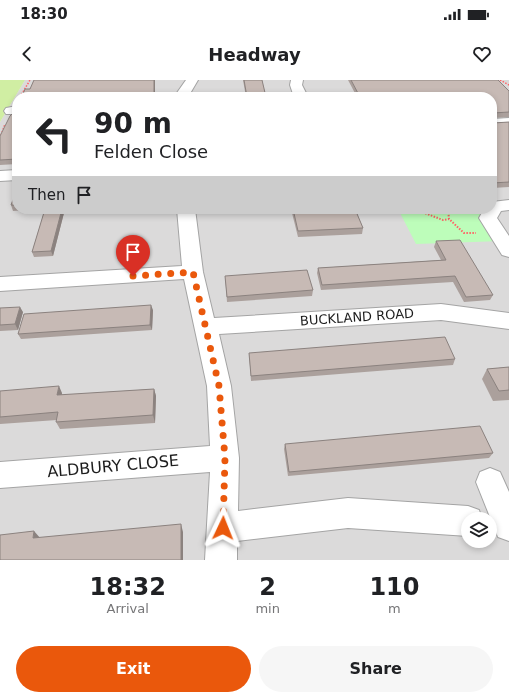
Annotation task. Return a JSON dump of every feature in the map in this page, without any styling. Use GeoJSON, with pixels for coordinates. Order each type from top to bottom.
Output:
{"type":"FeatureCollection","features":[{"type":"Feature","properties":{"kind":"street"},"geometry":{"type":"LineString","coordinates":[[184,92],[192,80]]}},
{"type":"Feature","properties":{"kind":"street"},"geometry":{"type":"LineString","coordinates":[[297,80],[296,85],[299,92]]}},
{"type":"Feature","properties":{"kind":"street"},"geometry":{"type":"LineString","coordinates":[[497,123],[509,122]]}},
{"type":"Feature","properties":{"kind":"street"},"geometry":{"type":"LineString","coordinates":[[0,176],[12,175]]}},
{"type":"Feature","properties":{"kind":"street"},"geometry":{"type":"LineString","coordinates":[[497,206],[509,205]]}},
{"type":"Feature","properties":{"kind":"street"},"geometry":{"type":"LineString","coordinates":[[187,214],[193,272],[219,386],[225,458],[221,560]]}},
{"type":"Feature","properties":{"kind":"street"},"geometry":{"type":"LineString","coordinates":[[490,214],[488,218],[496,233],[509,251]]}},
{"type":"Feature","properties":{"kind":"street"},"geometry":{"type":"LineString","coordinates":[[0,284],[193,272]]}},
{"type":"Feature","properties":{"kind":"street","name":"BUCKLAND ROAD"},"geometry":{"type":"LineString","coordinates":[[205,327],[442,312],[509,321]]}},
{"type":"Feature","properties":{"kind":"street","name":"ALDBURY CLOSE"},"geometry":{"type":"LineString","coordinates":[[0,475],[225,458]]}},
{"type":"Feature","properties":{"kind":"street"},"geometry":{"type":"LineString","coordinates":[[490,482],[502,524]]}},
{"type":"Feature","properties":{"kind":"street"},"geometry":{"type":"LineString","coordinates":[[223,528],[348,513],[461,521]]}},
{"type":"Feature","properties":{"kind":"path"},"geometry":{"type":"LineString","coordinates":[[22,92],[30,80]]}},
{"type":"Feature","properties":{"kind":"path"},"geometry":{"type":"LineString","coordinates":[[500,80],[509,85]]}},
{"type":"Feature","properties":{"kind":"path"},"geometry":{"type":"LineString","coordinates":[[427,214],[443,220],[449,219]]}},
{"type":"Feature","properties":{"kind":"path"},"geometry":{"type":"LineString","coordinates":[[448,214],[449,219],[464,233],[496,233]]}},
{"type":"Feature","properties":{"kind":"shaded area"},"geometry":{"type":"Polygon","coordinates":[[[25,80],[509,80],[509,560],[0,560],[0,122],[12,102],[12,214],[497,214],[497,92],[18,92],[25,80]]]}},
{"type":"Feature","properties":{"kind":"green space"},"geometry":{"type":"Polygon","coordinates":[[[0,80],[25,80],[18,92],[12,92],[12,102],[0,122],[0,80]]]}},
{"type":"Feature","properties":{"kind":"green space"},"geometry":{"type":"Polygon","coordinates":[[[401,214],[490,214],[488,218],[502,241],[416,244],[401,214]]]}},
{"type":"Feature","properties":{"kind":"building"},"geometry":{"type":"Polygon","coordinates":[[[34,80],[154,80],[154,92],[24,92],[25,89],[30,89],[34,80]]]}},
{"type":"Feature","properties":{"kind":"building"},"geometry":{"type":"Polygon","coordinates":[[[244,80],[262,80],[265,92],[246,92],[244,80]]]}},
{"type":"Feature","properties":{"kind":"building"},"geometry":{"type":"Polygon","coordinates":[[[351,80],[498,80],[509,91],[509,112],[497,113],[497,92],[357,92],[351,80]]]}},
{"type":"Feature","properties":{"kind":"building"},"geometry":{"type":"Polygon","coordinates":[[[12,114],[12,159],[0,160],[0,136],[12,114]]]}},
{"type":"Feature","properties":{"kind":"building"},"geometry":{"type":"Polygon","coordinates":[[[509,122],[509,182],[497,183],[497,123],[509,122]]]}},
{"type":"Feature","properties":{"kind":"building"},"geometry":{"type":"Polygon","coordinates":[[[43,214],[61,214],[51,251],[32,252],[43,214]]]}},
{"type":"Feature","properties":{"kind":"building"},"geometry":{"type":"Polygon","coordinates":[[[294,214],[357,214],[363,228],[298,231],[294,214]]]}},
{"type":"Feature","properties":{"kind":"building"},"geometry":{"type":"Polygon","coordinates":[[[460,240],[493,295],[466,297],[455,276],[322,285],[318,268],[446,260],[436,241],[460,240]]]}},
{"type":"Feature","properties":{"kind":"building"},"geometry":{"type":"Polygon","coordinates":[[[307,270],[313,290],[227,297],[225,276],[307,270]]]}},
{"type":"Feature","properties":{"kind":"building"},"geometry":{"type":"Polygon","coordinates":[[[151,305],[150,325],[18,334],[24,314],[151,305]]]}},
{"type":"Feature","properties":{"kind":"building"},"geometry":{"type":"Polygon","coordinates":[[[20,307],[15,324],[0,325],[0,308],[20,307]]]}},
{"type":"Feature","properties":{"kind":"building"},"geometry":{"type":"Polygon","coordinates":[[[445,337],[455,359],[251,376],[249,353],[445,337]]]}},
{"type":"Feature","properties":{"kind":"building"},"geometry":{"type":"Polygon","coordinates":[[[509,367],[509,390],[499,391],[487,369],[509,367]]]}},
{"type":"Feature","properties":{"kind":"building"},"geometry":{"type":"Polygon","coordinates":[[[59,386],[57,395],[154,389],[153,415],[56,422],[58,412],[0,417],[0,391],[59,386]]]}},
{"type":"Feature","properties":{"kind":"building"},"geometry":{"type":"Polygon","coordinates":[[[480,426],[493,453],[289,472],[285,444],[480,426]]]}},
{"type":"Feature","properties":{"kind":"building"},"geometry":{"type":"Polygon","coordinates":[[[181,524],[181,560],[0,560],[0,535],[34,531],[33,538],[181,524]]]}},
{"type":"Feature","properties":{"kind":"route"},"geometry":{"type":"LineString","coordinates":[[133,276],[193,272],[219,386],[225,458],[223,528]]}}]}
